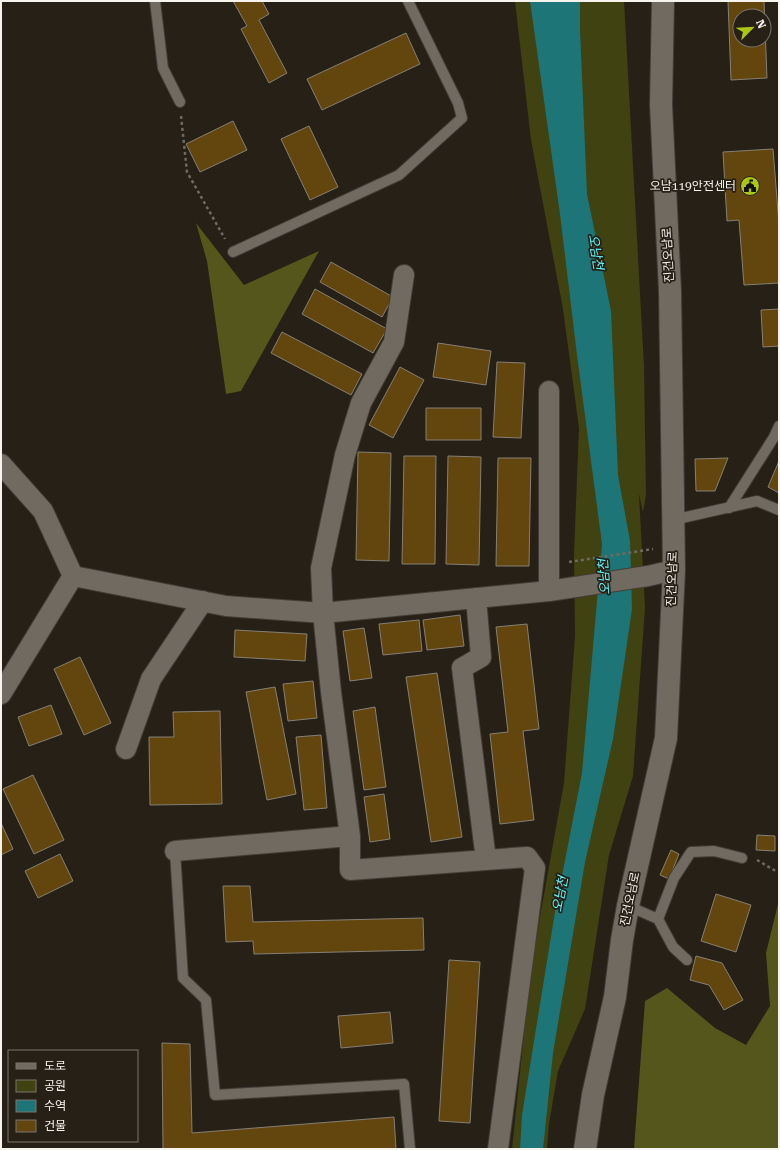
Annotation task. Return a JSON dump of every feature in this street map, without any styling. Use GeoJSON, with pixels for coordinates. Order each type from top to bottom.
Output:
{"type":"FeatureCollection","features":[{"type":"Feature","properties":{"kind":"main road","name":"진건오남로"},"geometry":{"type":"LineString","coordinates":[[585,1149],[593,1096],[615,997],[628,906],[666,738],[674,570],[670,291],[661,105],[663,1]]}},
{"type":"Feature","properties":{"kind":"street"},"geometry":{"type":"LineString","coordinates":[[404,275],[394,342],[361,403],[345,455],[321,568],[323,613],[331,692],[350,836],[350,870],[527,857],[535,868],[498,1149]]}},
{"type":"Feature","properties":{"kind":"street"},"geometry":{"type":"LineString","coordinates":[[549,391],[549,591]]}},
{"type":"Feature","properties":{"kind":"street"},"geometry":{"type":"LineString","coordinates":[[1,464],[43,511],[73,576]]}},
{"type":"Feature","properties":{"kind":"street"},"geometry":{"type":"LineString","coordinates":[[73,576],[226,606],[323,613],[549,591],[648,576],[674,570]]}},
{"type":"Feature","properties":{"kind":"street"},"geometry":{"type":"LineString","coordinates":[[1,694],[73,576]]}},
{"type":"Feature","properties":{"kind":"street"},"geometry":{"type":"LineString","coordinates":[[476,598],[481,658],[462,668],[486,860]]}},
{"type":"Feature","properties":{"kind":"street"},"geometry":{"type":"LineString","coordinates":[[126,749],[151,679],[203,601]]}},
{"type":"Feature","properties":{"kind":"street"},"geometry":{"type":"LineString","coordinates":[[175,851],[350,836]]}},
{"type":"Feature","properties":{"kind":"lane"},"geometry":{"type":"LineString","coordinates":[[155,1],[163,68],[180,102]]}},
{"type":"Feature","properties":{"kind":"lane"},"geometry":{"type":"LineString","coordinates":[[233,252],[399,175],[462,118],[458,103],[408,1]]}},
{"type":"Feature","properties":{"kind":"lane"},"geometry":{"type":"LineString","coordinates":[[728,508],[778,429]]}},
{"type":"Feature","properties":{"kind":"lane"},"geometry":{"type":"LineString","coordinates":[[673,520],[757,501],[779,510]]}},
{"type":"Feature","properties":{"kind":"lane"},"geometry":{"type":"LineString","coordinates":[[175,851],[183,978],[206,1000],[215,1095],[404,1084],[410,1149]]}},
{"type":"Feature","properties":{"kind":"lane"},"geometry":{"type":"LineString","coordinates":[[658,919],[674,878],[691,852],[714,851],[742,858]]}},
{"type":"Feature","properties":{"kind":"lane"},"geometry":{"type":"LineString","coordinates":[[628,906],[658,919],[672,946],[687,960]]}},
{"type":"Feature","properties":{"kind":"path"},"geometry":{"type":"LineString","coordinates":[[180,102],[187,172],[233,252]]}},
{"type":"Feature","properties":{"kind":"path"},"geometry":{"type":"LineString","coordinates":[[549,565],[649,549]]}},
{"type":"Feature","properties":{"kind":"path"},"geometry":{"type":"LineString","coordinates":[[742,858],[759,861],[774,870],[779,871]]}},
{"type":"Feature","properties":{"kind":"green space"},"geometry":{"type":"Polygon","coordinates":[[[515,1],[624,1],[644,366],[646,494],[643,512],[639,494],[645,608],[633,776],[609,855],[585,1009],[558,1071],[549,1124],[547,1149],[512,1149],[531,967],[564,783],[575,636],[574,554],[579,428],[563,309],[531,140],[515,1]]]}},
{"type":"Feature","properties":{"kind":"shaded area"},"geometry":{"type":"Polygon","coordinates":[[[196,223],[244,285],[319,251],[241,391],[226,394],[207,261],[196,223]]]}},
{"type":"Feature","properties":{"kind":"shaded area"},"geometry":{"type":"Polygon","coordinates":[[[779,900],[779,1149],[634,1149],[645,1001],[667,988],[715,1028],[746,1045],[770,1006],[766,953],[779,900]]]}},
{"type":"Feature","properties":{"kind":"water","name":"오남천"},"geometry":{"type":"Polygon","coordinates":[[[530,1],[580,1],[587,194],[611,311],[618,475],[630,541],[632,609],[613,739],[585,862],[553,1053],[543,1149],[520,1149],[522,1115],[555,912],[582,773],[602,544],[560,214],[530,1]]]}},
{"type":"Feature","properties":{"kind":"building"},"geometry":{"type":"Polygon","coordinates":[[[233,1],[262,1],[269,14],[259,20],[287,73],[269,83],[241,29],[247,26],[233,1]]]}},
{"type":"Feature","properties":{"kind":"building"},"geometry":{"type":"Polygon","coordinates":[[[728,1],[764,1],[764,8],[732,8],[732,48],[766,48],[767,78],[731,80],[728,1]]]}},
{"type":"Feature","properties":{"kind":"building"},"geometry":{"type":"Polygon","coordinates":[[[406,33],[420,64],[322,110],[307,79],[406,33]]]}},
{"type":"Feature","properties":{"kind":"building"},"geometry":{"type":"Polygon","coordinates":[[[233,121],[247,150],[200,172],[186,144],[233,121]]]}},
{"type":"Feature","properties":{"kind":"building"},"geometry":{"type":"Polygon","coordinates":[[[309,126],[338,187],[310,200],[281,139],[309,126]]]}},
{"type":"Feature","properties":{"kind":"building","name":"오남119안전센터"},"geometry":{"type":"Polygon","coordinates":[[[773,149],[779,224],[779,283],[744,285],[739,220],[727,221],[723,152],[773,149]]]}},
{"type":"Feature","properties":{"kind":"building"},"geometry":{"type":"Polygon","coordinates":[[[331,262],[393,297],[382,317],[320,282],[331,262]]]}},
{"type":"Feature","properties":{"kind":"building"},"geometry":{"type":"Polygon","coordinates":[[[315,289],[387,329],[373,353],[302,314],[315,289]]]}},
{"type":"Feature","properties":{"kind":"building"},"geometry":{"type":"Polygon","coordinates":[[[779,309],[779,346],[763,347],[761,310],[779,309]]]}},
{"type":"Feature","properties":{"kind":"building"},"geometry":{"type":"Polygon","coordinates":[[[282,332],[362,374],[351,395],[271,353],[282,332]]]}},
{"type":"Feature","properties":{"kind":"building"},"geometry":{"type":"Polygon","coordinates":[[[438,343],[491,351],[486,385],[433,377],[438,343]]]}},
{"type":"Feature","properties":{"kind":"building"},"geometry":{"type":"Polygon","coordinates":[[[497,362],[525,363],[521,438],[493,437],[497,362]]]}},
{"type":"Feature","properties":{"kind":"building"},"geometry":{"type":"Polygon","coordinates":[[[400,367],[424,380],[393,438],[369,425],[400,367]]]}},
{"type":"Feature","properties":{"kind":"building"},"geometry":{"type":"Polygon","coordinates":[[[426,408],[481,408],[481,440],[426,440],[426,408]]]}},
{"type":"Feature","properties":{"kind":"building"},"geometry":{"type":"Polygon","coordinates":[[[358,452],[391,453],[389,561],[356,560],[358,452]]]}},
{"type":"Feature","properties":{"kind":"building"},"geometry":{"type":"Polygon","coordinates":[[[404,456],[436,456],[435,564],[402,564],[404,456]]]}},
{"type":"Feature","properties":{"kind":"building"},"geometry":{"type":"Polygon","coordinates":[[[448,456],[481,457],[479,565],[446,564],[448,456]]]}},
{"type":"Feature","properties":{"kind":"building"},"geometry":{"type":"Polygon","coordinates":[[[498,458],[531,458],[529,566],[496,566],[498,458]]]}},
{"type":"Feature","properties":{"kind":"building"},"geometry":{"type":"Polygon","coordinates":[[[728,458],[715,491],[696,491],[695,459],[728,458]]]}},
{"type":"Feature","properties":{"kind":"building"},"geometry":{"type":"Polygon","coordinates":[[[779,461],[779,493],[768,487],[779,461]]]}},
{"type":"Feature","properties":{"kind":"building"},"geometry":{"type":"Polygon","coordinates":[[[460,615],[464,646],[427,650],[423,620],[460,615]]]}},
{"type":"Feature","properties":{"kind":"building"},"geometry":{"type":"Polygon","coordinates":[[[419,620],[422,651],[383,655],[379,624],[419,620]]]}},
{"type":"Feature","properties":{"kind":"building"},"geometry":{"type":"Polygon","coordinates":[[[527,624],[539,729],[523,731],[534,820],[500,824],[490,734],[508,732],[496,627],[527,624]]]}},
{"type":"Feature","properties":{"kind":"building"},"geometry":{"type":"Polygon","coordinates":[[[364,628],[372,678],[350,681],[343,631],[364,628]]]}},
{"type":"Feature","properties":{"kind":"building"},"geometry":{"type":"Polygon","coordinates":[[[235,630],[307,634],[305,661],[234,657],[235,630]]]}},
{"type":"Feature","properties":{"kind":"building"},"geometry":{"type":"Polygon","coordinates":[[[80,657],[111,723],[84,735],[54,669],[80,657]]]}},
{"type":"Feature","properties":{"kind":"building"},"geometry":{"type":"Polygon","coordinates":[[[437,673],[462,837],[431,842],[406,677],[437,673]]]}},
{"type":"Feature","properties":{"kind":"building"},"geometry":{"type":"Polygon","coordinates":[[[313,681],[317,718],[288,721],[283,684],[313,681]]]}},
{"type":"Feature","properties":{"kind":"building"},"geometry":{"type":"Polygon","coordinates":[[[275,687],[296,794],[267,800],[246,692],[275,687]]]}},
{"type":"Feature","properties":{"kind":"building"},"geometry":{"type":"Polygon","coordinates":[[[51,705],[62,734],[29,746],[18,717],[51,705]]]}},
{"type":"Feature","properties":{"kind":"building"},"geometry":{"type":"Polygon","coordinates":[[[375,707],[386,787],[364,790],[353,711],[375,707]]]}},
{"type":"Feature","properties":{"kind":"building"},"geometry":{"type":"Polygon","coordinates":[[[220,711],[222,804],[150,805],[149,737],[174,737],[173,712],[220,711]]]}},
{"type":"Feature","properties":{"kind":"building"},"geometry":{"type":"Polygon","coordinates":[[[321,735],[327,808],[304,810],[296,737],[321,735]]]}},
{"type":"Feature","properties":{"kind":"building"},"geometry":{"type":"Polygon","coordinates":[[[33,775],[64,840],[34,854],[3,789],[33,775]]]}},
{"type":"Feature","properties":{"kind":"building"},"geometry":{"type":"Polygon","coordinates":[[[384,794],[390,839],[370,842],[364,797],[384,794]]]}},
{"type":"Feature","properties":{"kind":"building"},"geometry":{"type":"Polygon","coordinates":[[[1,823],[13,849],[1,855],[1,823]]]}},
{"type":"Feature","properties":{"kind":"building"},"geometry":{"type":"Polygon","coordinates":[[[757,835],[775,836],[775,851],[756,850],[757,835]]]}},
{"type":"Feature","properties":{"kind":"building"},"geometry":{"type":"Polygon","coordinates":[[[671,850],[679,854],[669,879],[660,875],[671,850]]]}},
{"type":"Feature","properties":{"kind":"building"},"geometry":{"type":"Polygon","coordinates":[[[60,854],[73,881],[38,898],[25,871],[60,854]]]}},
{"type":"Feature","properties":{"kind":"building"},"geometry":{"type":"Polygon","coordinates":[[[223,886],[250,886],[253,922],[423,918],[424,950],[254,954],[253,941],[226,942],[223,886]]]}},
{"type":"Feature","properties":{"kind":"building"},"geometry":{"type":"Polygon","coordinates":[[[716,894],[751,905],[736,952],[701,941],[716,894]]]}},
{"type":"Feature","properties":{"kind":"building"},"geometry":{"type":"Polygon","coordinates":[[[696,956],[722,963],[743,1000],[724,1010],[709,985],[690,980],[696,956]]]}},
{"type":"Feature","properties":{"kind":"building"},"geometry":{"type":"Polygon","coordinates":[[[449,960],[480,962],[470,1123],[439,1121],[449,960]]]}},
{"type":"Feature","properties":{"kind":"building"},"geometry":{"type":"Polygon","coordinates":[[[390,1012],[393,1043],[341,1048],[338,1016],[390,1012]]]}},
{"type":"Feature","properties":{"kind":"building"},"geometry":{"type":"Polygon","coordinates":[[[162,1043],[190,1044],[192,1133],[394,1117],[396,1149],[163,1149],[162,1043]]]}},
{"type":"Feature","properties":{"kind":"place","name":"오남119안전센터"},"geometry":{"type":"Point","coordinates":[750,186]}}]}
